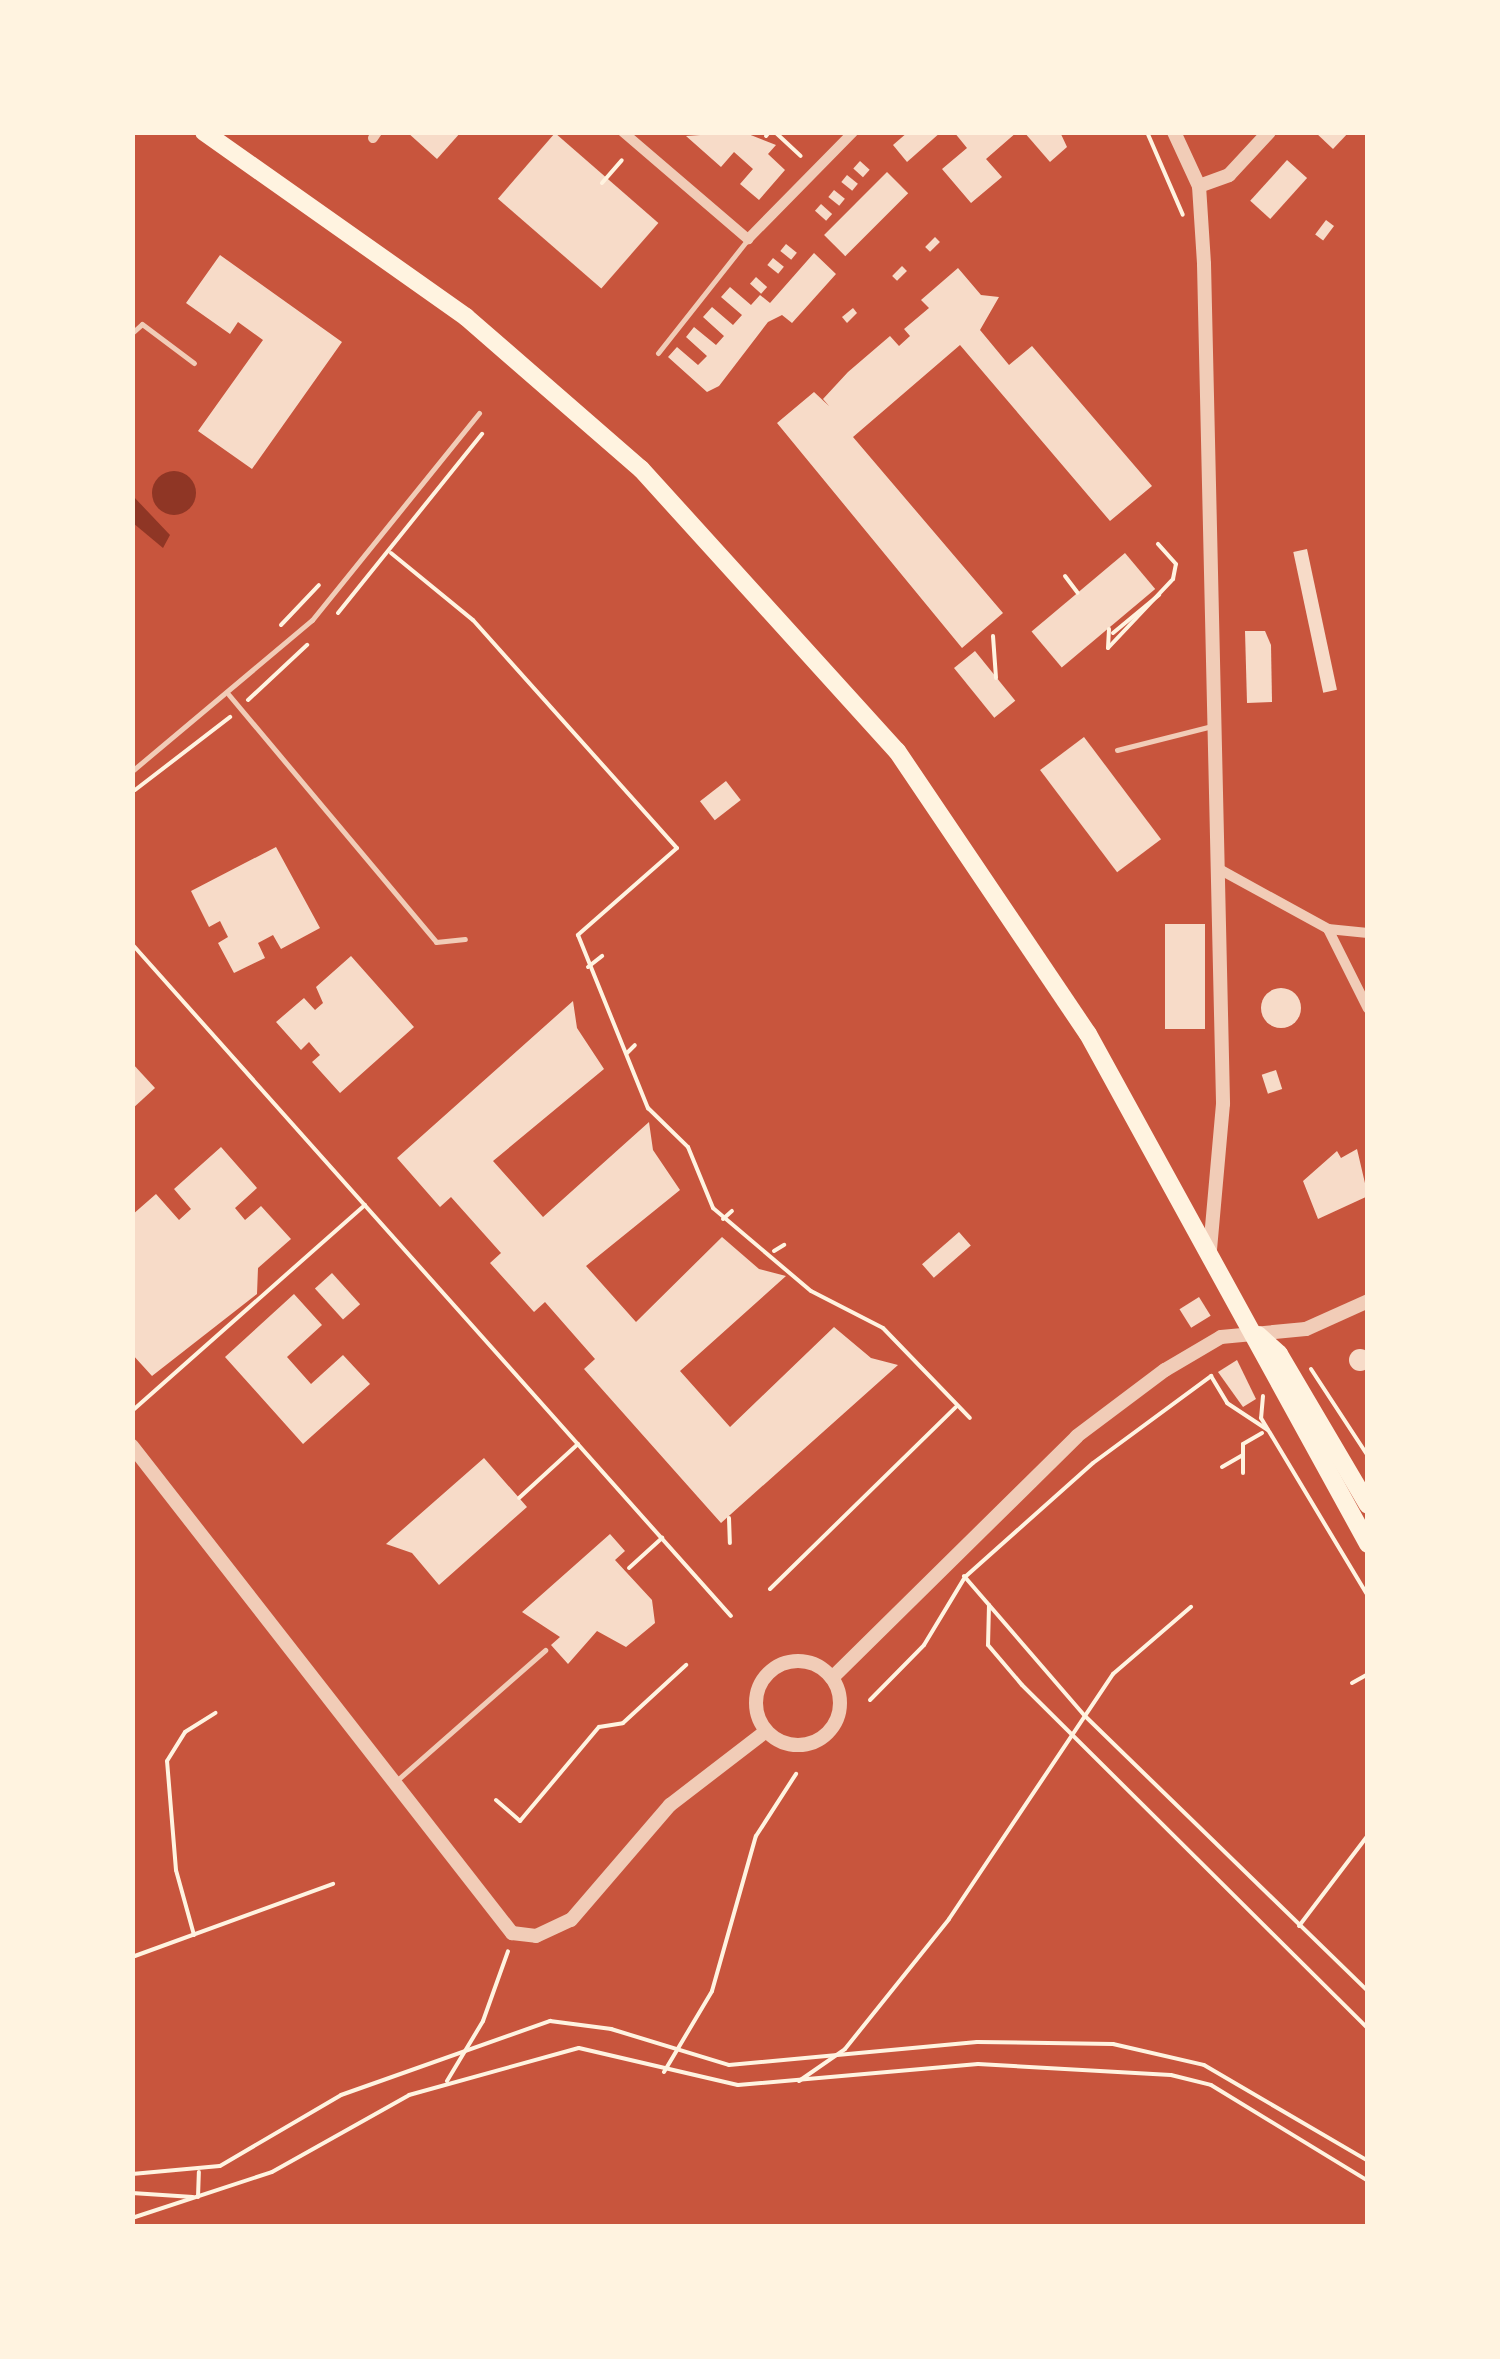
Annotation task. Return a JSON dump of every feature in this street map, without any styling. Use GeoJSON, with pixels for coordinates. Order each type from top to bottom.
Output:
{"type":"FeatureCollection","features":[{"type":"Feature","properties":{"kind":"main road"},"geometry":{"type":"LineString","coordinates":[[204,132],[466,317],[642,469],[796,630],[1000,895],[1210,1250],[1258,1335],[1282,1399],[1368,1544]]}},
{"type":"Feature","properties":{"kind":"main road"},"geometry":{"type":"LineString","coordinates":[[1258,1335],[1286,1366],[1368,1505]]}},
{"type":"Feature","properties":{"kind":"street"},"geometry":{"type":"LineString","coordinates":[[624,132],[748,240],[853,132]]}},
{"type":"Feature","properties":{"kind":"street"},"geometry":{"type":"LineString","coordinates":[[1174,132],[1198,186],[1219,869],[1222,1104],[1210,1250]]}},
{"type":"Feature","properties":{"kind":"street"},"geometry":{"type":"LineString","coordinates":[[1198,186],[1229,176],[1269,132]]}},
{"type":"Feature","properties":{"kind":"street"},"geometry":{"type":"LineString","coordinates":[[1219,869],[1328,929],[1368,934]]}},
{"type":"Feature","properties":{"kind":"street"},"geometry":{"type":"LineString","coordinates":[[1328,929],[1368,1009]]}},
{"type":"Feature","properties":{"kind":"street"},"geometry":{"type":"LineString","coordinates":[[832,1678],[1077,1436],[1165,1370],[1221,1337],[1306,1330],[1368,1301]]}},
{"type":"Feature","properties":{"kind":"street"},"geometry":{"type":"LineString","coordinates":[[132,1446],[393,1784],[518,1935],[536,1936],[581,1912],[670,1805],[766,1731]]}},
{"type":"Feature","properties":{"kind":"street"},"geometry":{"type":"LineString","coordinates":[[810,1662],[832,1678],[838,1713],[826,1734],[796,1745],[766,1731],[755,1700],[775,1666],[810,1662]]}},
{"type":"Feature","properties":{"kind":"lane"},"geometry":{"type":"LineString","coordinates":[[658,353],[748,240]]}},
{"type":"Feature","properties":{"kind":"lane"},"geometry":{"type":"LineString","coordinates":[[132,333],[142,324],[194,363]]}},
{"type":"Feature","properties":{"kind":"lane"},"geometry":{"type":"LineString","coordinates":[[132,770],[252,675],[359,567],[479,414]]}},
{"type":"Feature","properties":{"kind":"lane"},"geometry":{"type":"LineString","coordinates":[[229,695],[436,942],[466,939]]}},
{"type":"Feature","properties":{"kind":"lane"},"geometry":{"type":"LineString","coordinates":[[1118,750],[1215,726]]}},
{"type":"Feature","properties":{"kind":"lane"},"geometry":{"type":"LineString","coordinates":[[393,1784],[545,1650]]}},
{"type":"Feature","properties":{"kind":"path"},"geometry":{"type":"LineString","coordinates":[[1147,132],[1179,214],[1188,215]]}},
{"type":"Feature","properties":{"kind":"path"},"geometry":{"type":"LineString","coordinates":[[770,134],[801,156]]}},
{"type":"Feature","properties":{"kind":"path"},"geometry":{"type":"LineString","coordinates":[[602,183],[622,160]]}},
{"type":"Feature","properties":{"kind":"path"},"geometry":{"type":"LineString","coordinates":[[1158,544],[1176,564],[1164,591],[1108,648],[1103,642],[1111,631],[1164,591]]}},
{"type":"Feature","properties":{"kind":"path"},"geometry":{"type":"LineString","coordinates":[[391,552],[506,653],[677,848],[578,934],[588,966],[659,1119],[688,1147],[724,1218],[774,1251],[811,1291],[885,1326],[970,1418]]}},
{"type":"Feature","properties":{"kind":"path"},"geometry":{"type":"LineString","coordinates":[[1065,576],[1078,593]]}},
{"type":"Feature","properties":{"kind":"path"},"geometry":{"type":"LineString","coordinates":[[993,636],[996,678]]}},
{"type":"Feature","properties":{"kind":"path"},"geometry":{"type":"LineString","coordinates":[[132,944],[730,1616]]}},
{"type":"Feature","properties":{"kind":"path"},"geometry":{"type":"LineString","coordinates":[[588,966],[602,956]]}},
{"type":"Feature","properties":{"kind":"path"},"geometry":{"type":"LineString","coordinates":[[627,1053],[635,1044]]}},
{"type":"Feature","properties":{"kind":"path"},"geometry":{"type":"LineString","coordinates":[[659,1119],[667,1113]]}},
{"type":"Feature","properties":{"kind":"path"},"geometry":{"type":"LineString","coordinates":[[132,1411],[365,1205]]}},
{"type":"Feature","properties":{"kind":"path"},"geometry":{"type":"LineString","coordinates":[[724,1218],[732,1211]]}},
{"type":"Feature","properties":{"kind":"path"},"geometry":{"type":"LineString","coordinates":[[774,1251],[784,1246]]}},
{"type":"Feature","properties":{"kind":"path"},"geometry":{"type":"LineString","coordinates":[[1315,1367],[1368,1456]]}},
{"type":"Feature","properties":{"kind":"path"},"geometry":{"type":"LineString","coordinates":[[870,1700],[924,1645],[965,1577],[1093,1463],[1211,1376],[1237,1413],[1271,1429]]}},
{"type":"Feature","properties":{"kind":"path"},"geometry":{"type":"LineString","coordinates":[[1262,1397],[1271,1429],[1368,1596]]}},
{"type":"Feature","properties":{"kind":"path"},"geometry":{"type":"LineString","coordinates":[[770,1589],[956,1407]]}},
{"type":"Feature","properties":{"kind":"path"},"geometry":{"type":"LineString","coordinates":[[1243,1473],[1243,1444],[1271,1429]]}},
{"type":"Feature","properties":{"kind":"path"},"geometry":{"type":"LineString","coordinates":[[519,1498],[578,1444]]}},
{"type":"Feature","properties":{"kind":"path"},"geometry":{"type":"LineString","coordinates":[[1222,1467],[1243,1456]]}},
{"type":"Feature","properties":{"kind":"path"},"geometry":{"type":"LineString","coordinates":[[729,1518],[730,1542]]}},
{"type":"Feature","properties":{"kind":"path"},"geometry":{"type":"LineString","coordinates":[[629,1568],[662,1538]]}},
{"type":"Feature","properties":{"kind":"path"},"geometry":{"type":"LineString","coordinates":[[950,1562],[1086,1716],[1368,1991]]}},
{"type":"Feature","properties":{"kind":"path"},"geometry":{"type":"LineString","coordinates":[[989,1605],[988,1645],[1072,1734],[1368,2028]]}},
{"type":"Feature","properties":{"kind":"path"},"geometry":{"type":"LineString","coordinates":[[797,2083],[834,2057],[948,1919],[1113,1674],[1191,1607]]}},
{"type":"Feature","properties":{"kind":"path"},"geometry":{"type":"LineString","coordinates":[[496,1800],[520,1822],[599,1727],[623,1722],[686,1665]]}},
{"type":"Feature","properties":{"kind":"path"},"geometry":{"type":"LineString","coordinates":[[1352,1683],[1368,1674]]}},
{"type":"Feature","properties":{"kind":"path"},"geometry":{"type":"LineString","coordinates":[[194,1935],[176,1870],[167,1761],[185,1732],[216,1712]]}},
{"type":"Feature","properties":{"kind":"path"},"geometry":{"type":"LineString","coordinates":[[664,2072],[712,1992],[756,1836],[796,1774]]}},
{"type":"Feature","properties":{"kind":"path"},"geometry":{"type":"LineString","coordinates":[[1298,1926],[1368,1835]]}},
{"type":"Feature","properties":{"kind":"path"},"geometry":{"type":"LineString","coordinates":[[132,1957],[333,1884]]}},
{"type":"Feature","properties":{"kind":"path"},"geometry":{"type":"LineString","coordinates":[[446,2081],[460,2051],[483,2022],[518,1935]]}},
{"type":"Feature","properties":{"kind":"path"},"geometry":{"type":"LineString","coordinates":[[132,2174],[200,2171],[297,2129],[340,2096],[550,2021],[612,2029],[675,2054],[730,2065],[1024,2041],[1163,2054],[1230,2078],[1368,2162]]}},
{"type":"Feature","properties":{"kind":"path"},"geometry":{"type":"LineString","coordinates":[[132,2218],[272,2172],[446,2081],[579,2048],[664,2072],[738,2085],[1025,2063],[1170,2075],[1211,2085],[1368,2181]]}},
{"type":"Feature","properties":{"kind":"path"},"geometry":{"type":"LineString","coordinates":[[198,2197],[200,2171]]}},
{"type":"Feature","properties":{"kind":"path"},"geometry":{"type":"LineString","coordinates":[[132,2193],[198,2197]]}},
{"type":"Feature","properties":{"kind":"shaded area"},"geometry":{"type":"Polygon","coordinates":[[[174,471],[190,477],[196,493],[190,509],[174,515],[158,509],[152,493],[158,477],[174,471]]]}},
{"type":"Feature","properties":{"kind":"shaded area"},"geometry":{"type":"Polygon","coordinates":[[[133,496],[170,535],[163,548],[133,523],[133,496]]]}},
{"type":"Feature","properties":{"kind":"building"},"geometry":{"type":"Polygon","coordinates":[[[407,132],[461,132],[437,159],[407,132]]]}},
{"type":"Feature","properties":{"kind":"building"},"geometry":{"type":"Polygon","coordinates":[[[743,132],[776,145],[768,154],[785,170],[759,200],[740,184],[753,169],[734,152],[721,167],[686,136],[743,132]]]}},
{"type":"Feature","properties":{"kind":"building"},"geometry":{"type":"Polygon","coordinates":[[[908,132],[941,132],[907,162],[893,145],[908,132]]]}},
{"type":"Feature","properties":{"kind":"building"},"geometry":{"type":"Polygon","coordinates":[[[954,132],[1017,132],[986,159],[1002,177],[971,203],[942,169],[967,148],[954,132]]]}},
{"type":"Feature","properties":{"kind":"building"},"geometry":{"type":"Polygon","coordinates":[[[1024,132],[1060,132],[1067,147],[1050,162],[1024,132]]]}},
{"type":"Feature","properties":{"kind":"building"},"geometry":{"type":"Polygon","coordinates":[[[1315,132],[1349,132],[1333,149],[1315,132]]]}},
{"type":"Feature","properties":{"kind":"building"},"geometry":{"type":"Polygon","coordinates":[[[555,133],[658,223],[601,289],[498,199],[555,133]]]}},
{"type":"Feature","properties":{"kind":"building"},"geometry":{"type":"Polygon","coordinates":[[[1287,160],[1307,178],[1270,219],[1250,201],[1287,160]]]}},
{"type":"Feature","properties":{"kind":"building"},"geometry":{"type":"Polygon","coordinates":[[[860,161],[870,170],[863,177],[853,168],[860,161]]]}},
{"type":"Feature","properties":{"kind":"building"},"geometry":{"type":"Polygon","coordinates":[[[887,172],[908,193],[845,256],[824,235],[887,172]]]}},
{"type":"Feature","properties":{"kind":"building"},"geometry":{"type":"Polygon","coordinates":[[[847,175],[858,184],[852,191],[841,182],[847,175]]]}},
{"type":"Feature","properties":{"kind":"building"},"geometry":{"type":"Polygon","coordinates":[[[834,190],[845,199],[839,206],[828,197],[834,190]]]}},
{"type":"Feature","properties":{"kind":"building"},"geometry":{"type":"Polygon","coordinates":[[[821,204],[832,214],[826,221],[815,211],[821,204]]]}},
{"type":"Feature","properties":{"kind":"building"},"geometry":{"type":"Polygon","coordinates":[[[1326,220],[1334,226],[1323,240],[1315,234],[1326,220]]]}},
{"type":"Feature","properties":{"kind":"building"},"geometry":{"type":"Polygon","coordinates":[[[935,237],[940,242],[930,252],[925,247],[935,237]]]}},
{"type":"Feature","properties":{"kind":"building"},"geometry":{"type":"Polygon","coordinates":[[[786,244],[797,253],[791,260],[780,251],[786,244]]]}},
{"type":"Feature","properties":{"kind":"building"},"geometry":{"type":"Polygon","coordinates":[[[814,253],[836,274],[792,323],[782,315],[768,322],[719,386],[707,392],[668,357],[677,347],[698,365],[707,356],[686,337],[694,327],[716,345],[724,336],[703,317],[712,307],[733,325],[742,315],[721,297],[730,287],[751,305],[760,295],[770,303],[814,253]]]}},
{"type":"Feature","properties":{"kind":"building"},"geometry":{"type":"Polygon","coordinates":[[[220,255],[342,342],[252,469],[198,431],[263,340],[238,322],[230,334],[186,303],[220,255]]]}},
{"type":"Feature","properties":{"kind":"building"},"geometry":{"type":"Polygon","coordinates":[[[773,258],[784,267],[778,274],[767,265],[773,258]]]}},
{"type":"Feature","properties":{"kind":"building"},"geometry":{"type":"Polygon","coordinates":[[[902,266],[907,271],[897,281],[892,276],[902,266]]]}},
{"type":"Feature","properties":{"kind":"building"},"geometry":{"type":"Polygon","coordinates":[[[958,268],[981,295],[999,297],[980,330],[1009,365],[1032,346],[1152,486],[1110,521],[960,345],[853,437],[1003,613],[962,648],[777,423],[814,392],[829,406],[823,399],[848,372],[890,336],[899,346],[910,336],[904,329],[929,308],[921,300],[958,268]]]}},
{"type":"Feature","properties":{"kind":"building"},"geometry":{"type":"Polygon","coordinates":[[[756,277],[767,287],[761,294],[750,284],[756,277]]]}},
{"type":"Feature","properties":{"kind":"building"},"geometry":{"type":"Polygon","coordinates":[[[853,308],[857,313],[847,323],[842,317],[853,308]]]}},
{"type":"Feature","properties":{"kind":"building"},"geometry":{"type":"Polygon","coordinates":[[[1307,549],[1337,690],[1323,693],[1293,552],[1307,549]]]}},
{"type":"Feature","properties":{"kind":"building"},"geometry":{"type":"Polygon","coordinates":[[[1125,553],[1155,589],[1062,667],[1032,631],[1125,553]]]}},
{"type":"Feature","properties":{"kind":"building"},"geometry":{"type":"Polygon","coordinates":[[[1245,631],[1265,631],[1271,645],[1272,702],[1247,703],[1245,631]]]}},
{"type":"Feature","properties":{"kind":"building"},"geometry":{"type":"Polygon","coordinates":[[[975,651],[1015,701],[994,718],[954,668],[975,651]]]}},
{"type":"Feature","properties":{"kind":"building"},"geometry":{"type":"Polygon","coordinates":[[[1084,737],[1161,839],[1117,872],[1040,770],[1084,737]]]}},
{"type":"Feature","properties":{"kind":"building"},"geometry":{"type":"Polygon","coordinates":[[[726,781],[741,800],[715,820],[700,801],[726,781]]]}},
{"type":"Feature","properties":{"kind":"building"},"geometry":{"type":"Polygon","coordinates":[[[276,847],[320,928],[281,949],[273,935],[258,943],[265,958],[234,973],[218,943],[228,937],[220,921],[209,927],[191,891],[276,847]]]}},
{"type":"Feature","properties":{"kind":"building"},"geometry":{"type":"Polygon","coordinates":[[[1165,924],[1205,924],[1205,1029],[1165,1029],[1165,924]]]}},
{"type":"Feature","properties":{"kind":"building"},"geometry":{"type":"Polygon","coordinates":[[[351,956],[414,1027],[340,1093],[312,1062],[320,1055],[309,1042],[301,1050],[276,1022],[304,998],[315,1010],[323,1003],[316,987],[351,956]]]}},
{"type":"Feature","properties":{"kind":"building"},"geometry":{"type":"Polygon","coordinates":[[[1281,988],[1295,994],[1301,1008],[1295,1022],[1281,1028],[1267,1022],[1261,1008],[1267,994],[1281,988]]]}},
{"type":"Feature","properties":{"kind":"building"},"geometry":{"type":"Polygon","coordinates":[[[573,1001],[577,1028],[604,1069],[493,1161],[543,1217],[649,1122],[653,1150],[680,1190],[586,1266],[636,1322],[722,1237],[759,1269],[786,1276],[680,1371],[730,1427],[834,1327],[871,1358],[898,1365],[721,1523],[584,1369],[595,1359],[545,1302],[534,1312],[490,1263],[501,1253],[451,1197],[440,1207],[397,1158],[573,1001]]]}},
{"type":"Feature","properties":{"kind":"building"},"geometry":{"type":"Polygon","coordinates":[[[132,1063],[155,1088],[132,1109],[132,1063]]]}},
{"type":"Feature","properties":{"kind":"building"},"geometry":{"type":"Polygon","coordinates":[[[1276,1070],[1282,1089],[1268,1094],[1262,1075],[1276,1070]]]}},
{"type":"Feature","properties":{"kind":"building"},"geometry":{"type":"Polygon","coordinates":[[[221,1147],[257,1188],[235,1208],[245,1220],[261,1206],[291,1239],[258,1268],[257,1294],[152,1376],[132,1354],[132,1215],[156,1194],[179,1220],[191,1209],[174,1189],[221,1147]]]}},
{"type":"Feature","properties":{"kind":"building"},"geometry":{"type":"Polygon","coordinates":[[[1357,1149],[1368,1196],[1318,1219],[1303,1181],[1337,1151],[1341,1158],[1357,1149]]]}},
{"type":"Feature","properties":{"kind":"building"},"geometry":{"type":"Polygon","coordinates":[[[959,1232],[971,1246],[934,1278],[922,1264],[959,1232]]]}},
{"type":"Feature","properties":{"kind":"building"},"geometry":{"type":"Polygon","coordinates":[[[332,1273],[360,1304],[343,1320],[315,1288],[332,1273]]]}},
{"type":"Feature","properties":{"kind":"building"},"geometry":{"type":"Polygon","coordinates":[[[294,1294],[322,1325],[287,1357],[311,1384],[343,1355],[370,1384],[303,1444],[225,1357],[294,1294]]]}},
{"type":"Feature","properties":{"kind":"building"},"geometry":{"type":"Polygon","coordinates":[[[1199,1297],[1211,1316],[1191,1328],[1179,1309],[1199,1297]]]}},
{"type":"Feature","properties":{"kind":"building"},"geometry":{"type":"Polygon","coordinates":[[[1360,1349],[1368,1352],[1368,1368],[1360,1371],[1352,1368],[1349,1360],[1352,1352],[1360,1349]]]}},
{"type":"Feature","properties":{"kind":"building"},"geometry":{"type":"Polygon","coordinates":[[[1237,1360],[1256,1399],[1243,1407],[1218,1372],[1237,1360]]]}},
{"type":"Feature","properties":{"kind":"building"},"geometry":{"type":"Polygon","coordinates":[[[484,1458],[527,1507],[439,1585],[412,1553],[386,1544],[484,1458]]]}},
{"type":"Feature","properties":{"kind":"building"},"geometry":{"type":"Polygon","coordinates":[[[610,1534],[625,1551],[615,1560],[652,1600],[655,1623],[626,1647],[597,1631],[568,1664],[551,1645],[560,1637],[522,1612],[610,1534]]]}}]}
